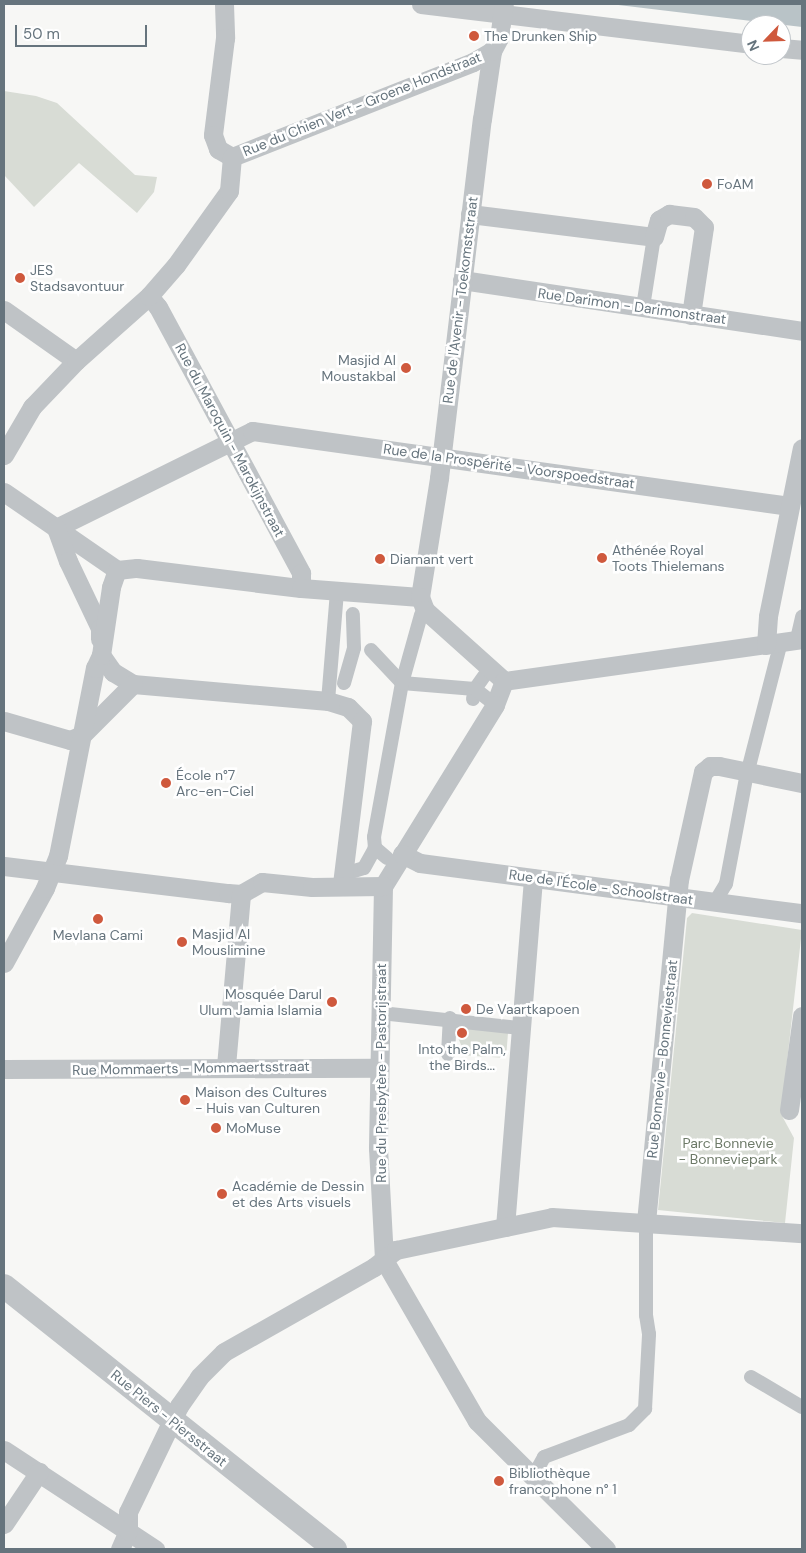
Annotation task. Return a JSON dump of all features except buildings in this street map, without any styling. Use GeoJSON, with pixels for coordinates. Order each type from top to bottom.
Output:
{"type":"FeatureCollection","features":[{"type":"Feature","properties":{"kind":"street"},"geometry":{"type":"LineString","coordinates":[[4,455],[32,407],[76,360],[149,296],[176,265],[229,191],[232,157],[218,149],[213,135],[225,38],[224,4]]}},
{"type":"Feature","properties":{"kind":"street"},"geometry":{"type":"LineString","coordinates":[[421,4],[503,9],[741,43]]}},
{"type":"Feature","properties":{"kind":"street","name":"Rue de l'Avenir - Toekomststraat"},"geometry":{"type":"LineString","coordinates":[[420,618],[442,458],[470,214],[492,51],[499,38],[503,9]]}},
{"type":"Feature","properties":{"kind":"street","name":"Rue du Chien Vert - Groene Hondstraat"},"geometry":{"type":"LineString","coordinates":[[232,157],[473,62],[492,51]]}},
{"type":"Feature","properties":{"kind":"street"},"geometry":{"type":"LineString","coordinates":[[470,214],[654,237]]}},
{"type":"Feature","properties":{"kind":"street"},"geometry":{"type":"LineString","coordinates":[[643,308],[654,237],[659,220],[669,214],[694,217],[704,227],[691,315]]}},
{"type":"Feature","properties":{"kind":"street","name":"Rue Darimon - Darimonstraat"},"geometry":{"type":"LineString","coordinates":[[462,280],[802,331]]}},
{"type":"Feature","properties":{"kind":"street","name":"Rue du Maroquin - Marokijnstraat"},"geometry":{"type":"LineString","coordinates":[[149,296],[158,306],[301,573],[302,588]]}},
{"type":"Feature","properties":{"kind":"street"},"geometry":{"type":"LineString","coordinates":[[4,310],[76,360]]}},
{"type":"Feature","properties":{"kind":"street","name":"Rue de la Prospérité - Voorspoedstraat"},"geometry":{"type":"LineString","coordinates":[[56,528],[252,431],[790,506]]}},
{"type":"Feature","properties":{"kind":"street"},"geometry":{"type":"LineString","coordinates":[[786,641],[768,616],[790,506],[800,468],[802,448]]}},
{"type":"Feature","properties":{"kind":"street"},"geometry":{"type":"LineString","coordinates":[[4,492],[117,570],[137,568],[302,588],[420,618]]}},
{"type":"Feature","properties":{"kind":"street"},"geometry":{"type":"LineString","coordinates":[[56,528],[68,561],[100,628],[101,655],[113,672],[133,684],[337,691]]}},
{"type":"Feature","properties":{"kind":"street"},"geometry":{"type":"LineString","coordinates":[[4,963],[51,872],[60,848],[95,668],[101,655],[111,587],[117,570]]}},
{"type":"Feature","properties":{"kind":"street"},"geometry":{"type":"LineString","coordinates":[[337,691],[358,648],[354,612],[339,596]]}},
{"type":"Feature","properties":{"kind":"street"},"geometry":{"type":"LineString","coordinates":[[339,596],[337,691],[348,707],[362,721],[342,885]]}},
{"type":"Feature","properties":{"kind":"street"},"geometry":{"type":"LineString","coordinates":[[354,871],[364,868],[375,848],[374,837],[402,683],[420,618],[425,610],[504,681]]}},
{"type":"Feature","properties":{"kind":"street"},"geometry":{"type":"LineString","coordinates":[[715,902],[726,884],[749,773],[786,641],[802,617]]}},
{"type":"Feature","properties":{"kind":"street"},"geometry":{"type":"LineString","coordinates":[[504,681],[786,641]]}},
{"type":"Feature","properties":{"kind":"street"},"geometry":{"type":"LineString","coordinates":[[358,648],[402,683],[472,689],[489,700]]}},
{"type":"Feature","properties":{"kind":"street"},"geometry":{"type":"LineString","coordinates":[[472,689],[484,676]]}},
{"type":"Feature","properties":{"kind":"street"},"geometry":{"type":"LineString","coordinates":[[4,866],[241,894],[262,882],[383,886],[394,856],[495,705],[504,681]]}},
{"type":"Feature","properties":{"kind":"street"},"geometry":{"type":"LineString","coordinates":[[4,721],[70,740],[82,735],[133,684]]}},
{"type":"Feature","properties":{"kind":"street","name":"Rue Bonnevie - Bonneviestraat"},"geometry":{"type":"LineString","coordinates":[[646,1222],[678,897],[703,772],[710,766],[719,766],[749,773]]}},
{"type":"Feature","properties":{"kind":"street"},"geometry":{"type":"LineString","coordinates":[[749,773],[802,783]]}},
{"type":"Feature","properties":{"kind":"street"},"geometry":{"type":"LineString","coordinates":[[375,848],[394,856]]}},
{"type":"Feature","properties":{"kind":"street","name":"Rue de l'École - Schoolstraat"},"geometry":{"type":"LineString","coordinates":[[394,856],[420,863],[802,912]]}},
{"type":"Feature","properties":{"kind":"street"},"geometry":{"type":"LineString","coordinates":[[505,1227],[533,878]]}},
{"type":"Feature","properties":{"kind":"street","name":"Rue du Presbytère - Pastorijstraat"},"geometry":{"type":"LineString","coordinates":[[383,886],[378,1148],[384,1260]]}},
{"type":"Feature","properties":{"kind":"street"},"geometry":{"type":"LineString","coordinates":[[226,1066],[241,894]]}},
{"type":"Feature","properties":{"kind":"street"},"geometry":{"type":"LineString","coordinates":[[380,1012],[450,1018],[520,1028]]}},
{"type":"Feature","properties":{"kind":"street"},"geometry":{"type":"LineString","coordinates":[[788,1110],[802,1016]]}},
{"type":"Feature","properties":{"kind":"street"},"geometry":{"type":"LineString","coordinates":[[448,1054],[450,1018]]}},
{"type":"Feature","properties":{"kind":"street","name":"Rue Mommaerts - Mommaertsstraat"},"geometry":{"type":"LineString","coordinates":[[4,1069],[226,1066],[379,1068]]}},
{"type":"Feature","properties":{"kind":"street"},"geometry":{"type":"LineString","coordinates":[[120,1549],[128,1530],[128,1512],[172,1419],[199,1377],[224,1352],[384,1260],[396,1250],[552,1217],[802,1233]]}},
{"type":"Feature","properties":{"kind":"street"},"geometry":{"type":"LineString","coordinates":[[533,1477],[544,1457],[629,1425],[645,1409],[649,1334],[646,1315],[646,1222]]}},
{"type":"Feature","properties":{"kind":"street"},"geometry":{"type":"LineString","coordinates":[[384,1260],[477,1421],[606,1549]]}},
{"type":"Feature","properties":{"kind":"street","name":"Rue Piers - Piersstraat"},"geometry":{"type":"LineString","coordinates":[[4,1286],[335,1549]]}},
{"type":"Feature","properties":{"kind":"street"},"geometry":{"type":"LineString","coordinates":[[751,1377],[802,1407]]}},
{"type":"Feature","properties":{"kind":"street"},"geometry":{"type":"LineString","coordinates":[[4,1450],[156,1549]]}},
{"type":"Feature","properties":{"kind":"street"},"geometry":{"type":"LineString","coordinates":[[4,1524],[39,1472]]}},
{"type":"Feature","properties":{"kind":"green space"},"geometry":{"type":"Polygon","coordinates":[[[4,91],[36,96],[57,103],[135,175],[157,177],[154,192],[137,213],[79,163],[34,207],[4,175],[4,91]]]}},
{"type":"Feature","properties":{"kind":"green space","name":"Parc Bonnevie - Bonneviepark"},"geometry":{"type":"Polygon","coordinates":[[[692,913],[802,930],[781,1114],[794,1138],[785,1223],[658,1210],[687,918],[692,913]]]}},
{"type":"Feature","properties":{"kind":"green space"},"geometry":{"type":"Polygon","coordinates":[[[460,1026],[508,1033],[506,1058],[460,1055],[462,1047],[456,1033],[460,1026]]]}},
{"type":"Feature","properties":{"kind":"shaded area"},"geometry":{"type":"Polygon","coordinates":[[[610,4],[802,4],[802,27],[791,26],[791,15],[741,15],[741,20],[610,4]]]}},
{"type":"Feature","properties":{"kind":"place","name":"The Drunken Ship"},"geometry":{"type":"Point","coordinates":[474,36]}},
{"type":"Feature","properties":{"kind":"place","name":"FoAM"},"geometry":{"type":"Point","coordinates":[707,184]}},
{"type":"Feature","properties":{"kind":"place","name":"JES Stadsavontuur"},"geometry":{"type":"Point","coordinates":[20,278]}},
{"type":"Feature","properties":{"kind":"place","name":"Masjid Al Moustakbal"},"geometry":{"type":"Point","coordinates":[406,368]}},
{"type":"Feature","properties":{"kind":"place","name":"Athénée Royal Toots Thielemans"},"geometry":{"type":"Point","coordinates":[602,558]}},
{"type":"Feature","properties":{"kind":"place","name":"Diamant vert"},"geometry":{"type":"Point","coordinates":[380,559]}},
{"type":"Feature","properties":{"kind":"place","name":"École n°7 Arc-en-Ciel"},"geometry":{"type":"Point","coordinates":[166,783]}},
{"type":"Feature","properties":{"kind":"place","name":"Mevlana Cami"},"geometry":{"type":"Point","coordinates":[98,919]}},
{"type":"Feature","properties":{"kind":"place","name":"Masjid Al Mouslimine"},"geometry":{"type":"Point","coordinates":[182,942]}},
{"type":"Feature","properties":{"kind":"place","name":"Mosquée Darul Ulum Jamia Islamia"},"geometry":{"type":"Point","coordinates":[332,1002]}},
{"type":"Feature","properties":{"kind":"place","name":"De Vaartkapoen"},"geometry":{"type":"Point","coordinates":[466,1009]}},
{"type":"Feature","properties":{"kind":"place","name":"Into the Palm, the Birds..."},"geometry":{"type":"Point","coordinates":[462,1033]}},
{"type":"Feature","properties":{"kind":"place","name":"Maison des Cultures - Huis van Culturen"},"geometry":{"type":"Point","coordinates":[185,1100]}},
{"type":"Feature","properties":{"kind":"place","name":"MoMuse"},"geometry":{"type":"Point","coordinates":[216,1128]}},
{"type":"Feature","properties":{"kind":"place","name":"Académie de Dessin et des Arts visuels"},"geometry":{"type":"Point","coordinates":[222,1194]}},
{"type":"Feature","properties":{"kind":"place","name":"Bibliothèque francophone n° 1"},"geometry":{"type":"Point","coordinates":[499,1481]}}]}
